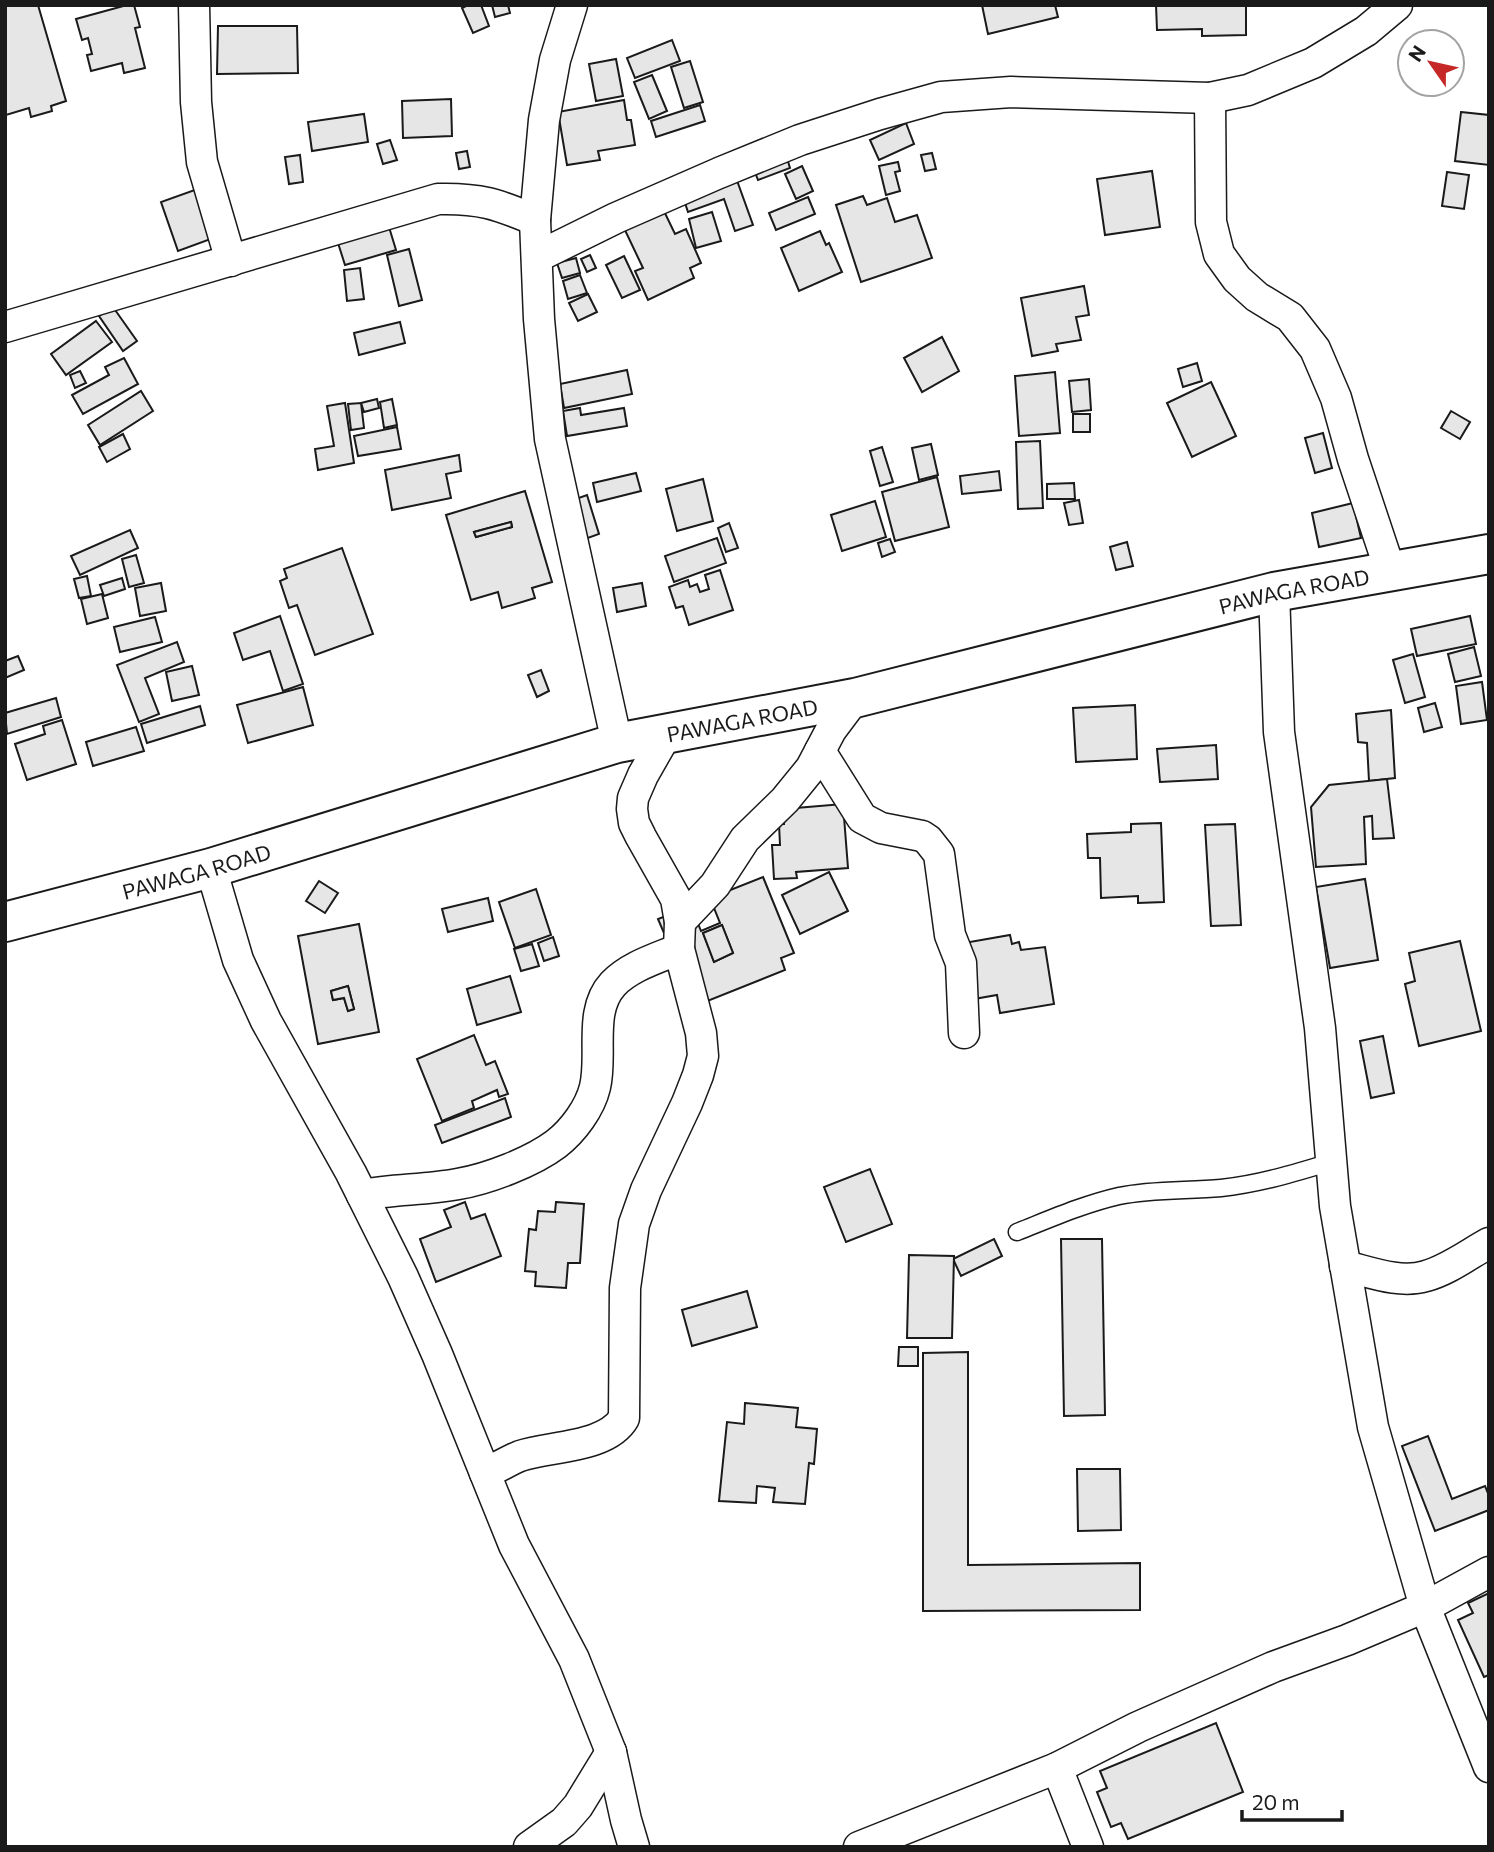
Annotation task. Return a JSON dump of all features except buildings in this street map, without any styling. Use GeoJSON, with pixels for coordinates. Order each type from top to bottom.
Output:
{"type":"FeatureCollection","features":[{"type":"Feature","properties":{"kind":"main road","name":"PAWAGA ROAD"},"geometry":{"type":"LineString","coordinates":[[5,922],[211,868],[617,743],[855,698],[1274,592],[1489,554]]}},
{"type":"Feature","properties":{"kind":"street"},"geometry":{"type":"LineString","coordinates":[[194,5],[196,102],[202,162],[231,261]]}},
{"type":"Feature","properties":{"kind":"street"},"geometry":{"type":"LineString","coordinates":[[572,5],[555,60],[544,120],[535,220],[539,319],[550,439],[617,743]]}},
{"type":"Feature","properties":{"kind":"street"},"geometry":{"type":"LineString","coordinates":[[537,257],[628,213],[800,140],[942,97],[1011,92],[1210,98],[1248,90],[1313,63],[1366,31],[1397,5]]}},
{"type":"Feature","properties":{"kind":"street"},"geometry":{"type":"LineString","coordinates":[[1210,98],[1211,222],[1219,254],[1237,279],[1257,297],[1290,317],[1315,349],[1336,398],[1390,570]]}},
{"type":"Feature","properties":{"kind":"street"},"geometry":{"type":"LineString","coordinates":[[5,327],[438,199],[470,198],[495,203],[535,220]]}},
{"type":"Feature","properties":{"kind":"street"},"geometry":{"type":"LineString","coordinates":[[1274,592],[1279,732],[1321,1028],[1331,1162],[1345,1266],[1373,1427],[1425,1607],[1489,1768]]}},
{"type":"Feature","properties":{"kind":"street"},"geometry":{"type":"LineString","coordinates":[[362,1195],[385,1190],[461,1184],[502,1171],[555,1144],[578,1121],[595,1090],[599,1016],[603,999],[613,984],[679,936],[745,839],[811,768],[831,730],[855,698]]}},
{"type":"Feature","properties":{"kind":"street"},"geometry":{"type":"LineString","coordinates":[[485,1473],[521,1456],[605,1435],[615,1430],[624,1418],[624,1301],[627,1259],[634,1224],[646,1190],[688,1102],[703,1056],[701,1033],[679,936],[676,899],[634,823],[632,809],[633,798],[643,775],[667,733]]}},
{"type":"Feature","properties":{"kind":"street"},"geometry":{"type":"LineString","coordinates":[[820,751],[862,818],[881,828],[922,836],[928,839],[939,854],[950,935],[961,963],[964,1033]]}},
{"type":"Feature","properties":{"kind":"street"},"geometry":{"type":"LineString","coordinates":[[211,868],[235,950],[249,984],[362,1195],[437,1354],[514,1545],[574,1659],[611,1752],[625,1820],[634,1847]]}},
{"type":"Feature","properties":{"kind":"street"},"geometry":{"type":"LineString","coordinates":[[1345,1266],[1410,1279],[1426,1276],[1489,1243]]}},
{"type":"Feature","properties":{"kind":"street"},"geometry":{"type":"LineString","coordinates":[[859,1847],[1057,1768],[1138,1727],[1273,1667],[1425,1607],[1489,1572]]}},
{"type":"Feature","properties":{"kind":"street"},"geometry":{"type":"LineString","coordinates":[[529,1847],[564,1822],[578,1806],[611,1752]]}},
{"type":"Feature","properties":{"kind":"street"},"geometry":{"type":"LineString","coordinates":[[1057,1768],[1088,1847]]}},
{"type":"Feature","properties":{"kind":"lane"},"geometry":{"type":"LineString","coordinates":[[1017,1233],[1079,1208],[1120,1196],[1224,1188],[1275,1179],[1331,1162]]}}]}
